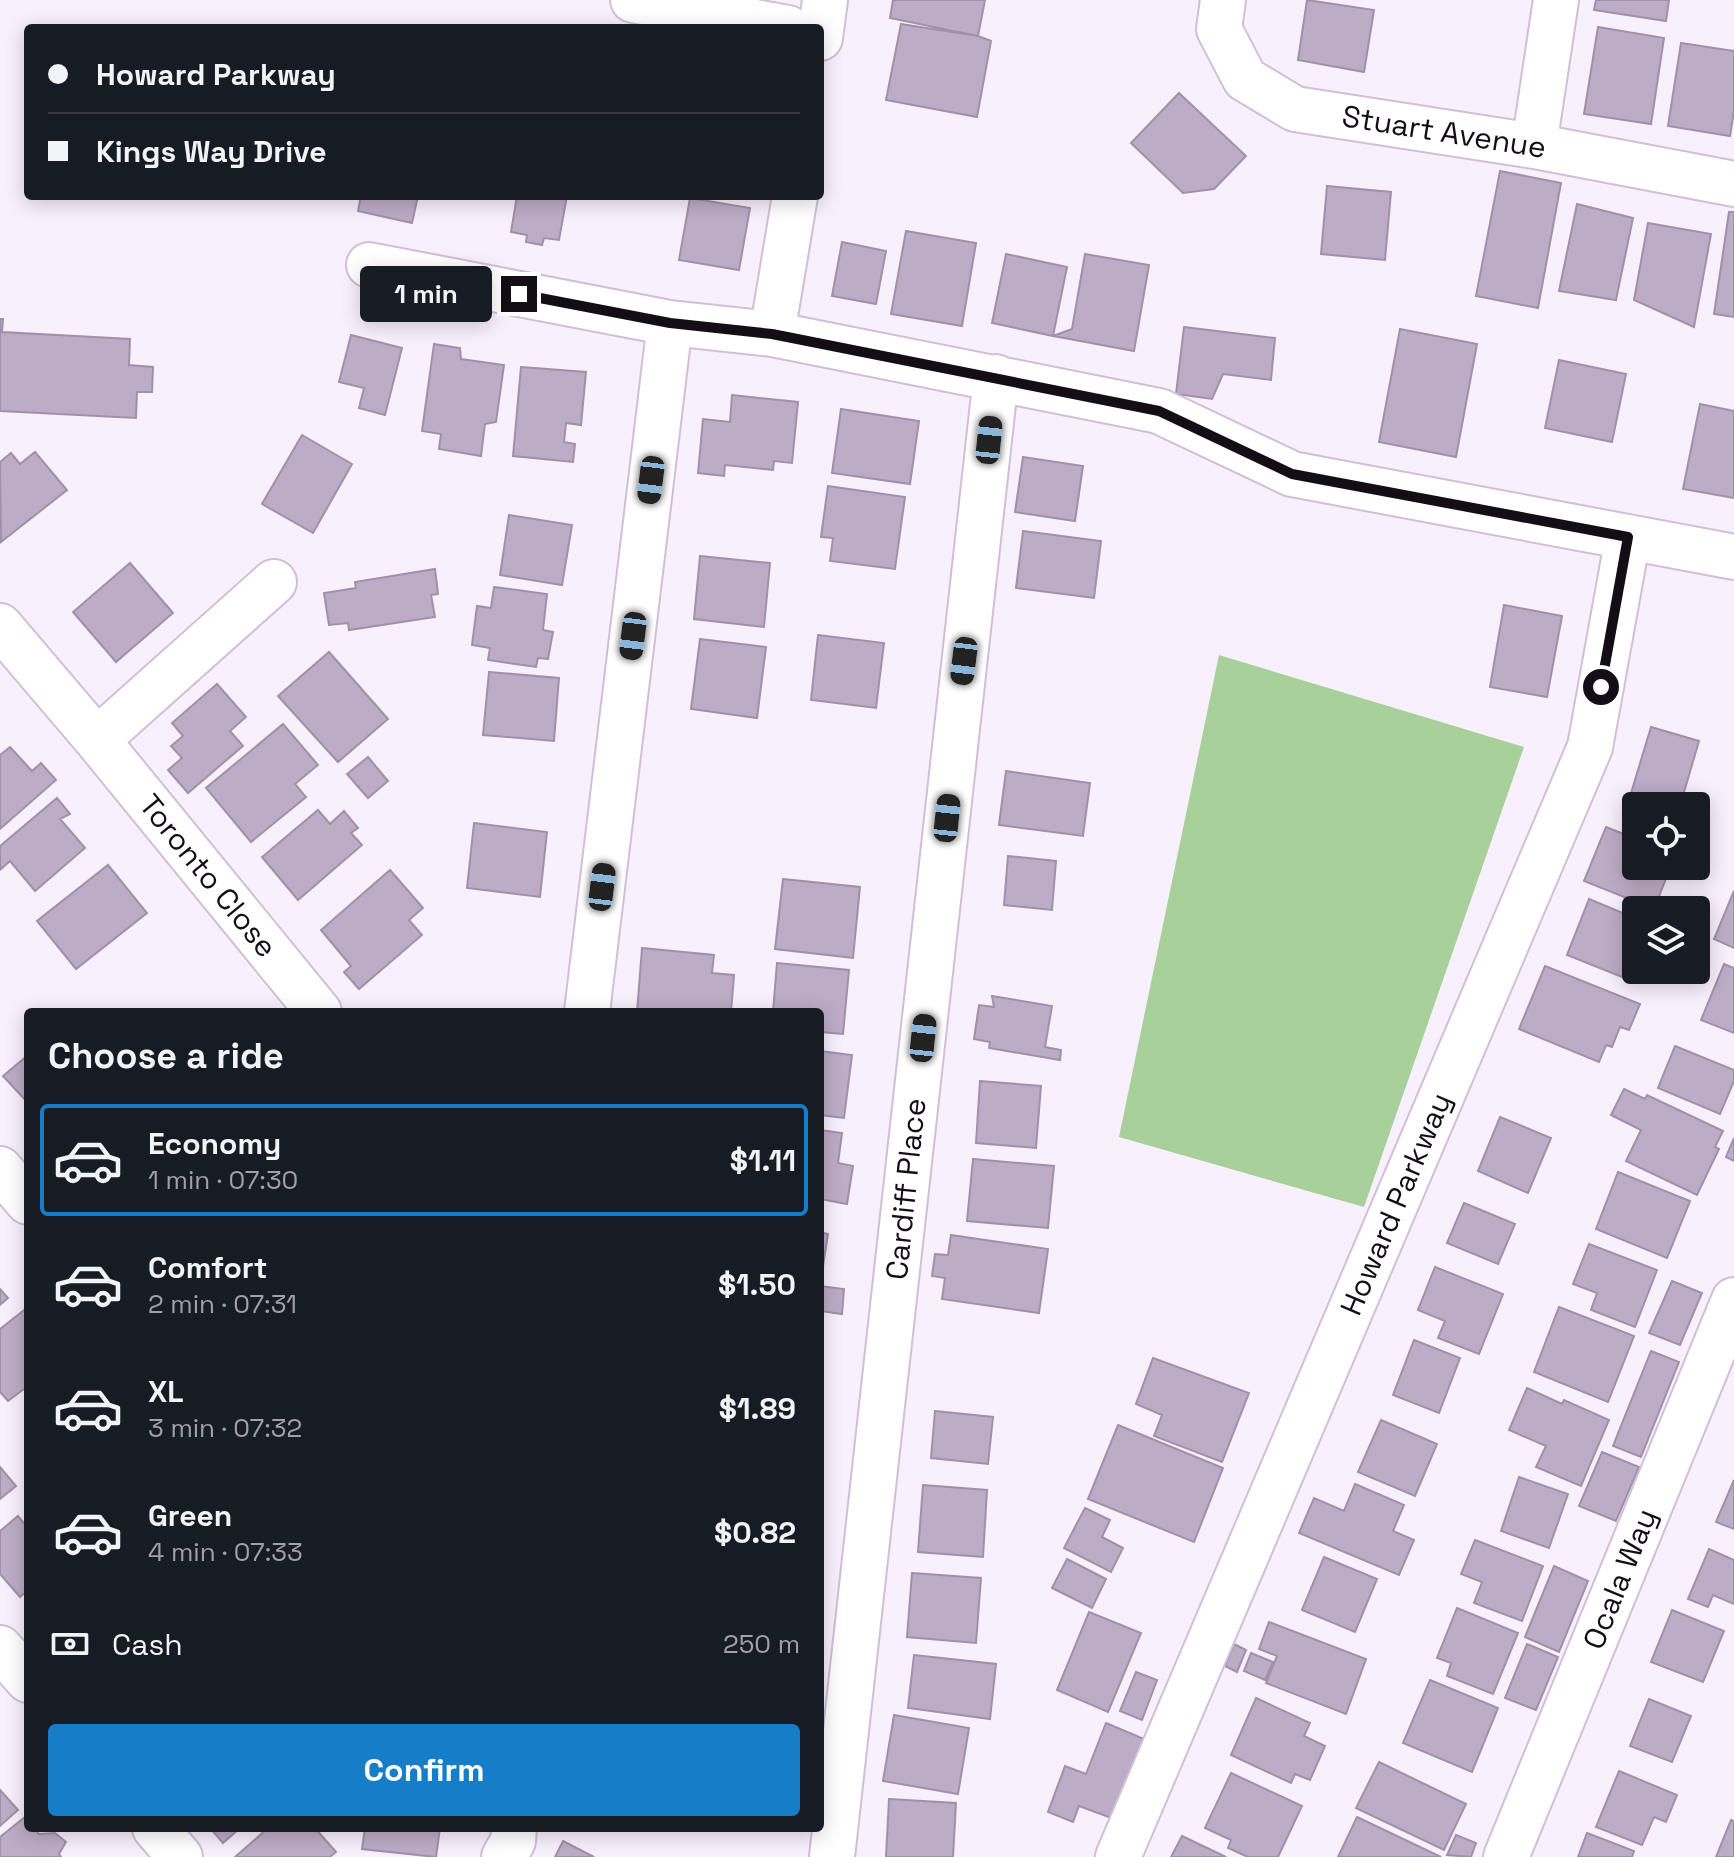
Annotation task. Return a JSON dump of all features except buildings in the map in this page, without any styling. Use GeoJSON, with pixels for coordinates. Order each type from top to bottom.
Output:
{"type":"FeatureCollection","features":[{"type":"Feature","properties":{"kind":"street"},"geometry":{"type":"LineString","coordinates":[[633,0],[766,24]]}},
{"type":"Feature","properties":{"kind":"street"},"geometry":{"type":"LineString","coordinates":[[822,24],[825,0]]}},
{"type":"Feature","properties":{"kind":"street","name":"Stuart Avenue"},"geometry":{"type":"LineString","coordinates":[[1223,0],[1219,29],[1245,79],[1295,109],[1534,146],[1734,184]]}},
{"type":"Feature","properties":{"kind":"street"},"geometry":{"type":"LineString","coordinates":[[1534,146],[1556,0]]}},
{"type":"Feature","properties":{"kind":"street"},"geometry":{"type":"LineString","coordinates":[[772,334],[794,200]]}},
{"type":"Feature","properties":{"kind":"street"},"geometry":{"type":"LineString","coordinates":[[369,265],[670,323],[772,334],[1159,411],[1292,474],[1734,557]]}},
{"type":"Feature","properties":{"kind":"street"},"geometry":{"type":"LineString","coordinates":[[587,1008],[670,323]]}},
{"type":"Feature","properties":{"kind":"street","name":"Cardiff Place"},"geometry":{"type":"LineString","coordinates":[[832,1857],[996,377]]}},
{"type":"Feature","properties":{"kind":"street","name":"Howard Parkway"},"geometry":{"type":"LineString","coordinates":[[1118,1857],[1590,747],[1628,537]]}},
{"type":"Feature","properties":{"kind":"street"},"geometry":{"type":"LineString","coordinates":[[97,740],[274,582]]}},
{"type":"Feature","properties":{"kind":"street","name":"Toronto Close"},"geometry":{"type":"LineString","coordinates":[[0,626],[316,1008]]}},
{"type":"Feature","properties":{"kind":"street"},"geometry":{"type":"LineString","coordinates":[[0,1169],[24,1197]]}},
{"type":"Feature","properties":{"kind":"street","name":"Ocala Way"},"geometry":{"type":"LineString","coordinates":[[1506,1857],[1734,1300]]}},
{"type":"Feature","properties":{"kind":"street"},"geometry":{"type":"LineString","coordinates":[[0,1648],[24,1675]]}},
{"type":"Feature","properties":{"kind":"street"},"geometry":{"type":"LineString","coordinates":[[158,1832],[180,1857]]}},
{"type":"Feature","properties":{"kind":"street"},"geometry":{"type":"LineString","coordinates":[[504,1857],[513,1841],[514,1832]]}},
{"type":"Feature","properties":{"kind":"green space"},"geometry":{"type":"Polygon","coordinates":[[[1219,655],[1524,747],[1364,1207],[1119,1137],[1219,655]]]}},
{"type":"Feature","properties":{"kind":"route"},"geometry":{"type":"LineString","coordinates":[[519,294],[670,323],[772,334],[1159,411],[1292,474],[1628,537],[1601,687]]}}]}
